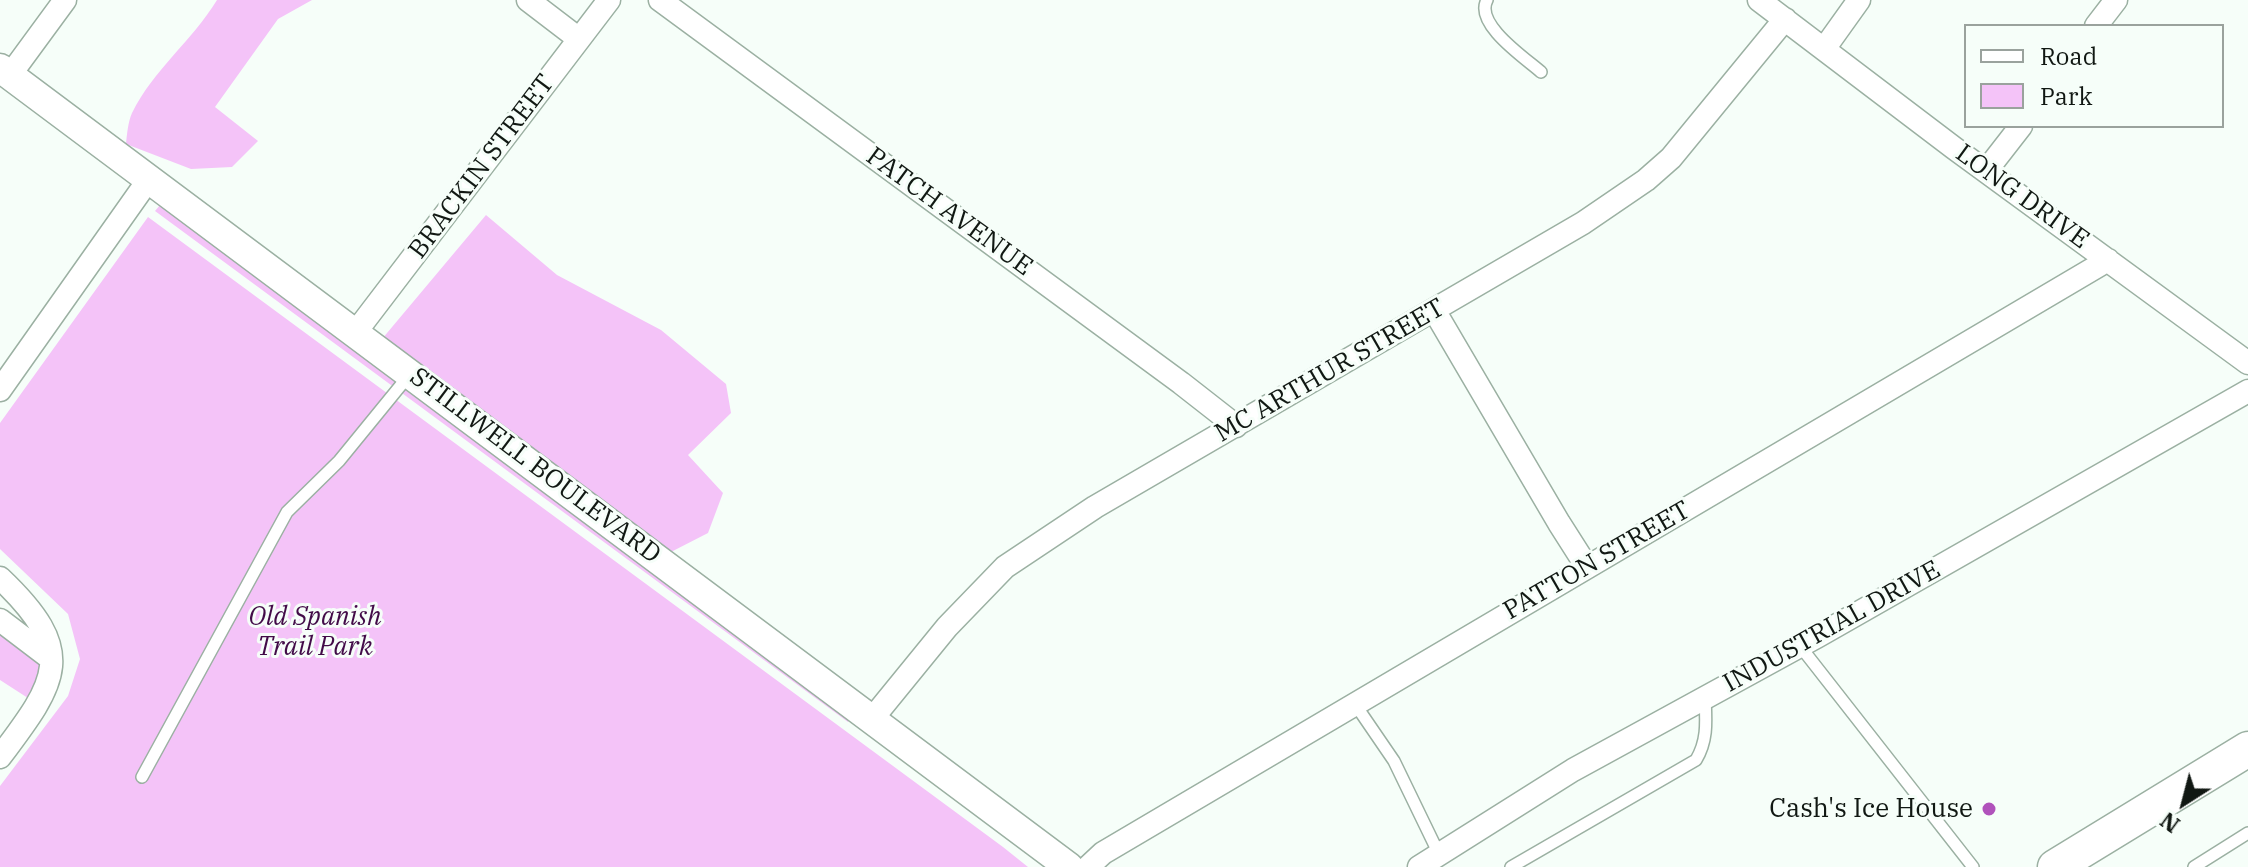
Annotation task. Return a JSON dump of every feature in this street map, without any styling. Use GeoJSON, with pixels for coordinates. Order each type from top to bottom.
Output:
{"type":"FeatureCollection","features":[{"type":"Feature","properties":{"kind":"main road"},"geometry":{"type":"LineString","coordinates":[[2066,864],[2246,754]]}},
{"type":"Feature","properties":{"kind":"street"},"geometry":{"type":"LineString","coordinates":[[5,72],[65,0]]}},
{"type":"Feature","properties":{"kind":"street"},"geometry":{"type":"LineString","coordinates":[[528,0],[579,39]]}},
{"type":"Feature","properties":{"kind":"street","name":"BRACKIN STREET"},"geometry":{"type":"LineString","coordinates":[[355,333],[609,0]]}},
{"type":"Feature","properties":{"kind":"street","name":"PATCH AVENUE"},"geometry":{"type":"LineString","coordinates":[[660,0],[1236,426]]}},
{"type":"Feature","properties":{"kind":"street","name":"LONG DRIVE"},"geometry":{"type":"LineString","coordinates":[[1759,0],[2248,363]]}},
{"type":"Feature","properties":{"kind":"street"},"geometry":{"type":"LineString","coordinates":[[1824,49],[1859,0]]}},
{"type":"Feature","properties":{"kind":"street"},"geometry":{"type":"LineString","coordinates":[[2098,24],[2116,0]]}},
{"type":"Feature","properties":{"kind":"street","name":"MC ARTHUR STREET"},"geometry":{"type":"LineString","coordinates":[[872,719],[955,618],[1005,567],[1095,507],[1583,223],[1646,180],[1684,144],[1785,19]]}},
{"type":"Feature","properties":{"kind":"street","name":"STILLWELL BOULEVARD"},"geometry":{"type":"LineString","coordinates":[[5,72],[1069,867]]}},
{"type":"Feature","properties":{"kind":"street"},"geometry":{"type":"LineString","coordinates":[[1986,171],[2019,128]]}},
{"type":"Feature","properties":{"kind":"street"},"geometry":{"type":"LineString","coordinates":[[0,390],[149,179]]}},
{"type":"Feature","properties":{"kind":"street","name":"PATTON STREET"},"geometry":{"type":"LineString","coordinates":[[1088,867],[1103,853],[2108,260]]}},
{"type":"Feature","properties":{"kind":"street"},"geometry":{"type":"LineString","coordinates":[[1434,310],[1587,567]]}},
{"type":"Feature","properties":{"kind":"street","name":"INDUSTRIAL DRIVE"},"geometry":{"type":"LineString","coordinates":[[1419,867],[1573,770],[1800,646],[2248,391]]}},
{"type":"Feature","properties":{"kind":"street"},"geometry":{"type":"LineString","coordinates":[[0,578],[37,616],[44,629],[50,658],[47,686],[38,706],[0,757]]}},
{"type":"Feature","properties":{"kind":"street"},"geometry":{"type":"LineString","coordinates":[[0,620],[50,658]]}},
{"type":"Feature","properties":{"kind":"lane"},"geometry":{"type":"LineString","coordinates":[[1487,0],[1485,18],[1503,40],[1541,72]]}},
{"type":"Feature","properties":{"kind":"lane"},"geometry":{"type":"LineString","coordinates":[[142,777],[287,512],[339,461],[410,373]]}},
{"type":"Feature","properties":{"kind":"lane"},"geometry":{"type":"LineString","coordinates":[[1800,646],[1973,867]]}},
{"type":"Feature","properties":{"kind":"lane"},"geometry":{"type":"LineString","coordinates":[[1511,867],[1696,760],[1704,748],[1707,731],[1705,698]]}},
{"type":"Feature","properties":{"kind":"lane"},"geometry":{"type":"LineString","coordinates":[[1355,704],[1394,761],[1439,854]]}},
{"type":"Feature","properties":{"kind":"lane"},"geometry":{"type":"LineString","coordinates":[[2194,867],[2248,833]]}},
{"type":"Feature","properties":{"kind":"green space"},"geometry":{"type":"Polygon","coordinates":[[[217,0],[312,0],[278,19],[215,107],[258,141],[232,167],[191,169],[126,144],[128,128],[141,97],[217,0]]]}},
{"type":"Feature","properties":{"kind":"green space"},"geometry":{"type":"Polygon","coordinates":[[[160,205],[851,717],[848,722],[155,211],[160,205]]]}},
{"type":"Feature","properties":{"kind":"green space"},"geometry":{"type":"Polygon","coordinates":[[[486,215],[557,275],[661,330],[726,384],[731,413],[688,455],[723,493],[708,533],[669,553],[382,339],[486,215]]]}},
{"type":"Feature","properties":{"kind":"green space","name":"Old Spanish Trail Park"},"geometry":{"type":"Polygon","coordinates":[[[148,217],[1028,867],[0,867],[0,786],[68,696],[80,659],[68,614],[0,549],[0,423],[148,217]]]}},
{"type":"Feature","properties":{"kind":"green space"},"geometry":{"type":"Polygon","coordinates":[[[0,634],[41,664],[31,700],[0,680],[0,634]]]}},
{"type":"Feature","properties":{"kind":"place","name":"Cash's Ice House"},"geometry":{"type":"Point","coordinates":[1989,809]}}]}
